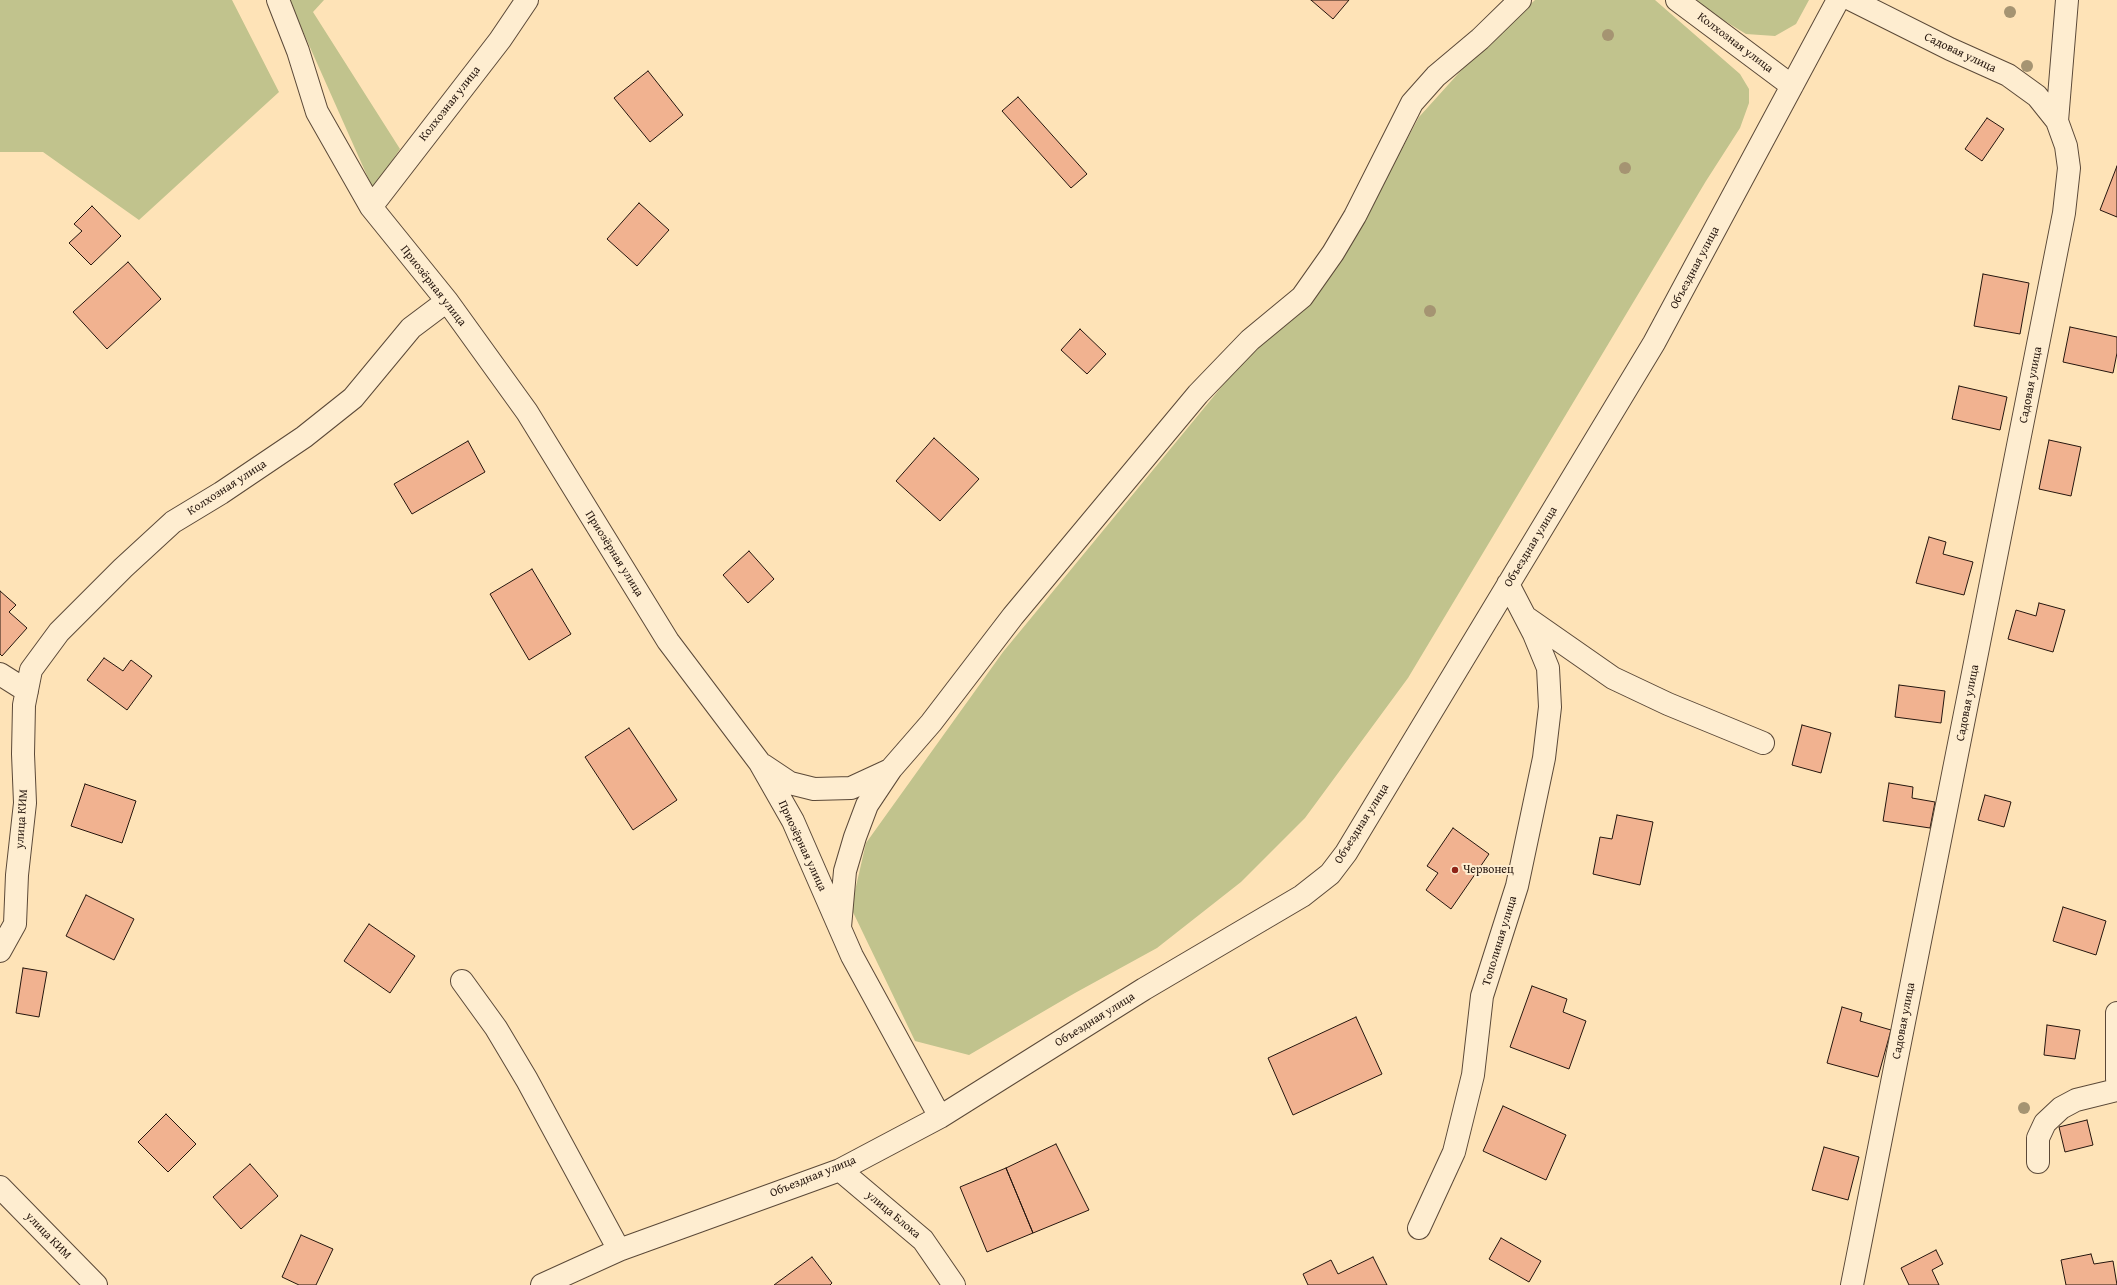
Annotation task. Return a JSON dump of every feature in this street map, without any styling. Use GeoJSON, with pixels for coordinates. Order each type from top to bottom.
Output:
{"type":"FeatureCollection","features":[{"type":"Feature","properties":{"kind":"street","name":"Приозёрная улица"},"geometry":{"type":"LineString","coordinates":[[278,0],[298,51],[317,112],[371,207],[447,301],[527,412],[668,640],[760,763],[793,821],[852,956],[940,1117]]}},
{"type":"Feature","properties":{"kind":"street","name":"Колхозная улица"},"geometry":{"type":"LineString","coordinates":[[371,207],[500,40],[527,0]]}},
{"type":"Feature","properties":{"kind":"street"},"geometry":{"type":"LineString","coordinates":[[840,929],[845,871],[855,837],[867,806],[891,769],[930,723],[1013,616],[1198,394],[1250,340],[1302,297],[1333,254],[1355,216],[1412,103],[1436,76],[1480,39],[1520,0]]}},
{"type":"Feature","properties":{"kind":"street","name":"Колхозная улица"},"geometry":{"type":"LineString","coordinates":[[1677,0],[1792,86]]}},
{"type":"Feature","properties":{"kind":"street","name":"Объездная улица"},"geometry":{"type":"LineString","coordinates":[[542,1285],[619,1250],[840,1170],[940,1117],[1144,989],[1302,896],[1330,874],[1346,852],[1654,343],[1838,0]]}},
{"type":"Feature","properties":{"kind":"street","name":"Садовая улица"},"geometry":{"type":"LineString","coordinates":[[1852,0],[1950,49],[2008,75],[2037,96],[2057,121],[2066,146],[2069,168],[2064,213],[1852,1285]]}},
{"type":"Feature","properties":{"kind":"street","name":"Садовая улица"},"geometry":{"type":"LineString","coordinates":[[2057,121],[2067,0]]}},
{"type":"Feature","properties":{"kind":"street","name":"Колхозная улица"},"geometry":{"type":"LineString","coordinates":[[27,691],[30,670],[59,632],[128,562],[173,522],[221,493],[304,437],[353,398],[411,328],[447,301]]}},
{"type":"Feature","properties":{"kind":"street","name":"Тополиная улица"},"geometry":{"type":"LineString","coordinates":[[1419,1228],[1454,1152],[1473,1075],[1482,996],[1517,886],[1544,758],[1550,707],[1548,668],[1526,618],[1508,584]]}},
{"type":"Feature","properties":{"kind":"street"},"geometry":{"type":"LineString","coordinates":[[1526,618],[1613,678],[1668,704],[1764,743]]}},
{"type":"Feature","properties":{"kind":"street"},"geometry":{"type":"LineString","coordinates":[[0,674],[27,691]]}},
{"type":"Feature","properties":{"kind":"street","name":"улица КИМ"},"geometry":{"type":"LineString","coordinates":[[0,951],[15,924],[17,875],[25,803],[23,754],[24,706],[27,691]]}},
{"type":"Feature","properties":{"kind":"street"},"geometry":{"type":"LineString","coordinates":[[760,763],[790,783],[814,790],[851,788],[891,769]]}},
{"type":"Feature","properties":{"kind":"street"},"geometry":{"type":"LineString","coordinates":[[462,981],[496,1028],[527,1080],[619,1250]]}},
{"type":"Feature","properties":{"kind":"street"},"geometry":{"type":"LineString","coordinates":[[2117,1013],[2117,1079]]}},
{"type":"Feature","properties":{"kind":"street"},"geometry":{"type":"LineString","coordinates":[[2038,1162],[2038,1138],[2045,1123],[2061,1108],[2076,1100],[2117,1090]]}},
{"type":"Feature","properties":{"kind":"street","name":"улица Блока"},"geometry":{"type":"LineString","coordinates":[[840,1170],[923,1240],[954,1285]]}},
{"type":"Feature","properties":{"kind":"street","name":"улица КИМ"},"geometry":{"type":"LineString","coordinates":[[0,1187],[96,1285]]}},
{"type":"Feature","properties":{"kind":"green space"},"geometry":{"type":"Polygon","coordinates":[[[0,0],[232,0],[279,92],[139,220],[43,152],[0,152],[0,0]]]}},
{"type":"Feature","properties":{"kind":"green space"},"geometry":{"type":"Polygon","coordinates":[[[289,0],[324,0],[313,12],[400,149],[373,189],[289,0]]]}},
{"type":"Feature","properties":{"kind":"green space"},"geometry":{"type":"Polygon","coordinates":[[[1535,0],[1655,0],[1740,74],[1749,89],[1749,103],[1740,128],[1706,181],[1408,678],[1305,818],[1241,882],[1157,948],[1075,993],[969,1055],[915,1041],[851,908],[866,843],[1003,652],[1242,362],[1298,312],[1349,247],[1419,117],[1476,54],[1535,0]]]}},
{"type":"Feature","properties":{"kind":"green space"},"geometry":{"type":"Polygon","coordinates":[[[1697,0],[1809,0],[1796,24],[1775,36],[1746,34],[1715,15],[1697,0]]]}},
{"type":"Feature","properties":{"kind":"building"},"geometry":{"type":"Polygon","coordinates":[[[1311,0],[1349,0],[1333,19],[1311,0]]]}},
{"type":"Feature","properties":{"kind":"building"},"geometry":{"type":"Polygon","coordinates":[[[648,71],[683,115],[650,142],[614,98],[648,71]]]}},
{"type":"Feature","properties":{"kind":"building"},"geometry":{"type":"Polygon","coordinates":[[[1018,97],[1087,174],[1071,188],[1002,111],[1018,97]]]}},
{"type":"Feature","properties":{"kind":"building"},"geometry":{"type":"Polygon","coordinates":[[[1987,118],[2004,129],[1982,161],[1965,149],[1987,118]]]}},
{"type":"Feature","properties":{"kind":"building"},"geometry":{"type":"Polygon","coordinates":[[[2117,166],[2117,217],[2100,210],[2117,166]]]}},
{"type":"Feature","properties":{"kind":"building"},"geometry":{"type":"Polygon","coordinates":[[[639,203],[669,230],[637,266],[607,239],[639,203]]]}},
{"type":"Feature","properties":{"kind":"building"},"geometry":{"type":"Polygon","coordinates":[[[92,206],[121,236],[91,265],[69,243],[82,231],[74,224],[92,206]]]}},
{"type":"Feature","properties":{"kind":"building"},"geometry":{"type":"Polygon","coordinates":[[[128,262],[161,299],[107,349],[73,312],[128,262]]]}},
{"type":"Feature","properties":{"kind":"building"},"geometry":{"type":"Polygon","coordinates":[[[1983,274],[2029,283],[2020,334],[1974,326],[1983,274]]]}},
{"type":"Feature","properties":{"kind":"building"},"geometry":{"type":"Polygon","coordinates":[[[2070,327],[2117,337],[2117,353],[2113,373],[2063,362],[2070,327]]]}},
{"type":"Feature","properties":{"kind":"building"},"geometry":{"type":"Polygon","coordinates":[[[1080,329],[1106,354],[1087,374],[1061,350],[1080,329]]]}},
{"type":"Feature","properties":{"kind":"building"},"geometry":{"type":"Polygon","coordinates":[[[1959,386],[2007,397],[2000,430],[1952,419],[1959,386]]]}},
{"type":"Feature","properties":{"kind":"building"},"geometry":{"type":"Polygon","coordinates":[[[934,438],[979,479],[940,521],[896,481],[934,438]]]}},
{"type":"Feature","properties":{"kind":"building"},"geometry":{"type":"Polygon","coordinates":[[[2049,440],[2081,447],[2071,496],[2039,489],[2049,440]]]}},
{"type":"Feature","properties":{"kind":"building"},"geometry":{"type":"Polygon","coordinates":[[[468,441],[485,472],[412,514],[394,484],[468,441]]]}},
{"type":"Feature","properties":{"kind":"building"},"geometry":{"type":"Polygon","coordinates":[[[1929,537],[1946,542],[1943,554],[1973,562],[1964,595],[1916,583],[1929,537]]]}},
{"type":"Feature","properties":{"kind":"building"},"geometry":{"type":"Polygon","coordinates":[[[749,551],[774,579],[748,603],[723,575],[749,551]]]}},
{"type":"Feature","properties":{"kind":"building"},"geometry":{"type":"Polygon","coordinates":[[[532,569],[571,634],[529,660],[490,594],[532,569]]]}},
{"type":"Feature","properties":{"kind":"building"},"geometry":{"type":"Polygon","coordinates":[[[0,591],[16,605],[9,612],[27,628],[2,656],[0,654],[0,591]]]}},
{"type":"Feature","properties":{"kind":"building"},"geometry":{"type":"Polygon","coordinates":[[[2039,603],[2065,610],[2053,652],[2008,639],[2016,610],[2036,616],[2039,603]]]}},
{"type":"Feature","properties":{"kind":"building"},"geometry":{"type":"Polygon","coordinates":[[[104,658],[123,671],[131,660],[152,676],[127,710],[87,680],[104,658]]]}},
{"type":"Feature","properties":{"kind":"building"},"geometry":{"type":"Polygon","coordinates":[[[1899,685],[1945,691],[1941,723],[1895,717],[1899,685]]]}},
{"type":"Feature","properties":{"kind":"building"},"geometry":{"type":"Polygon","coordinates":[[[1802,725],[1831,733],[1821,773],[1792,765],[1802,725]]]}},
{"type":"Feature","properties":{"kind":"building"},"geometry":{"type":"Polygon","coordinates":[[[629,728],[677,800],[633,830],[585,757],[629,728]]]}},
{"type":"Feature","properties":{"kind":"building"},"geometry":{"type":"Polygon","coordinates":[[[1889,783],[1913,787],[1912,798],[1935,802],[1930,828],[1883,821],[1889,783]]]}},
{"type":"Feature","properties":{"kind":"building"},"geometry":{"type":"Polygon","coordinates":[[[85,784],[136,801],[122,843],[71,826],[85,784]]]}},
{"type":"Feature","properties":{"kind":"building"},"geometry":{"type":"Polygon","coordinates":[[[1985,795],[2011,802],[2004,827],[1978,820],[1985,795]]]}},
{"type":"Feature","properties":{"kind":"building"},"geometry":{"type":"Polygon","coordinates":[[[1617,815],[1653,822],[1640,885],[1593,874],[1600,837],[1612,839],[1617,815]]]}},
{"type":"Feature","properties":{"kind":"building","name":"Червонец"},"geometry":{"type":"Polygon","coordinates":[[[1453,828],[1489,854],[1451,909],[1426,890],[1438,873],[1427,866],[1453,828]]]}},
{"type":"Feature","properties":{"kind":"building"},"geometry":{"type":"Polygon","coordinates":[[[86,895],[134,919],[114,960],[66,936],[86,895]]]}},
{"type":"Feature","properties":{"kind":"building"},"geometry":{"type":"Polygon","coordinates":[[[2063,907],[2106,921],[2096,955],[2053,941],[2063,907]]]}},
{"type":"Feature","properties":{"kind":"building"},"geometry":{"type":"Polygon","coordinates":[[[369,924],[415,956],[390,993],[344,961],[369,924]]]}},
{"type":"Feature","properties":{"kind":"building"},"geometry":{"type":"Polygon","coordinates":[[[23,968],[47,972],[39,1017],[16,1013],[23,968]]]}},
{"type":"Feature","properties":{"kind":"building"},"geometry":{"type":"Polygon","coordinates":[[[1532,986],[1567,999],[1563,1012],[1586,1021],[1569,1069],[1510,1047],[1532,986]]]}},
{"type":"Feature","properties":{"kind":"building"},"geometry":{"type":"Polygon","coordinates":[[[1842,1007],[1862,1013],[1860,1021],[1891,1030],[1878,1077],[1827,1063],[1842,1007]]]}},
{"type":"Feature","properties":{"kind":"building"},"geometry":{"type":"Polygon","coordinates":[[[1356,1017],[1382,1074],[1293,1115],[1268,1058],[1356,1017]]]}},
{"type":"Feature","properties":{"kind":"building"},"geometry":{"type":"Polygon","coordinates":[[[2047,1025],[2080,1030],[2075,1059],[2044,1055],[2047,1025]]]}},
{"type":"Feature","properties":{"kind":"building"},"geometry":{"type":"Polygon","coordinates":[[[1503,1106],[1566,1135],[1546,1180],[1483,1151],[1503,1106]]]}},
{"type":"Feature","properties":{"kind":"building"},"geometry":{"type":"Polygon","coordinates":[[[166,1114],[196,1144],[168,1172],[138,1142],[166,1114]]]}},
{"type":"Feature","properties":{"kind":"building"},"geometry":{"type":"Polygon","coordinates":[[[2087,1120],[2093,1145],[2065,1152],[2059,1127],[2087,1120]]]}},
{"type":"Feature","properties":{"kind":"building"},"geometry":{"type":"Polygon","coordinates":[[[1056,1144],[1089,1210],[1033,1233],[1006,1168],[1056,1144]]]}},
{"type":"Feature","properties":{"kind":"building"},"geometry":{"type":"Polygon","coordinates":[[[1824,1147],[1859,1157],[1848,1200],[1812,1190],[1824,1147]]]}},
{"type":"Feature","properties":{"kind":"building"},"geometry":{"type":"Polygon","coordinates":[[[250,1164],[278,1196],[241,1229],[213,1197],[250,1164]]]}},
{"type":"Feature","properties":{"kind":"building"},"geometry":{"type":"Polygon","coordinates":[[[1006,1168],[1033,1233],[987,1252],[960,1187],[1006,1168]]]}},
{"type":"Feature","properties":{"kind":"building"},"geometry":{"type":"Polygon","coordinates":[[[301,1235],[333,1249],[316,1285],[299,1285],[282,1277],[301,1235]]]}},
{"type":"Feature","properties":{"kind":"building"},"geometry":{"type":"Polygon","coordinates":[[[1501,1238],[1541,1261],[1529,1282],[1489,1259],[1501,1238]]]}},
{"type":"Feature","properties":{"kind":"building"},"geometry":{"type":"Polygon","coordinates":[[[1936,1250],[1943,1264],[1932,1270],[1939,1285],[1909,1285],[1901,1268],[1936,1250]]]}},
{"type":"Feature","properties":{"kind":"building"},"geometry":{"type":"Polygon","coordinates":[[[2091,1254],[2094,1264],[2113,1261],[2117,1285],[2066,1285],[2061,1260],[2091,1254]]]}},
{"type":"Feature","properties":{"kind":"building"},"geometry":{"type":"Polygon","coordinates":[[[812,1257],[832,1283],[830,1285],[774,1285],[812,1257]]]}},
{"type":"Feature","properties":{"kind":"building"},"geometry":{"type":"Polygon","coordinates":[[[1373,1257],[1387,1285],[1308,1285],[1303,1274],[1331,1260],[1338,1274],[1373,1257]]]}},
{"type":"Feature","properties":{"kind":"place","name":"Червонец"},"geometry":{"type":"Point","coordinates":[1455,870]}}]}
